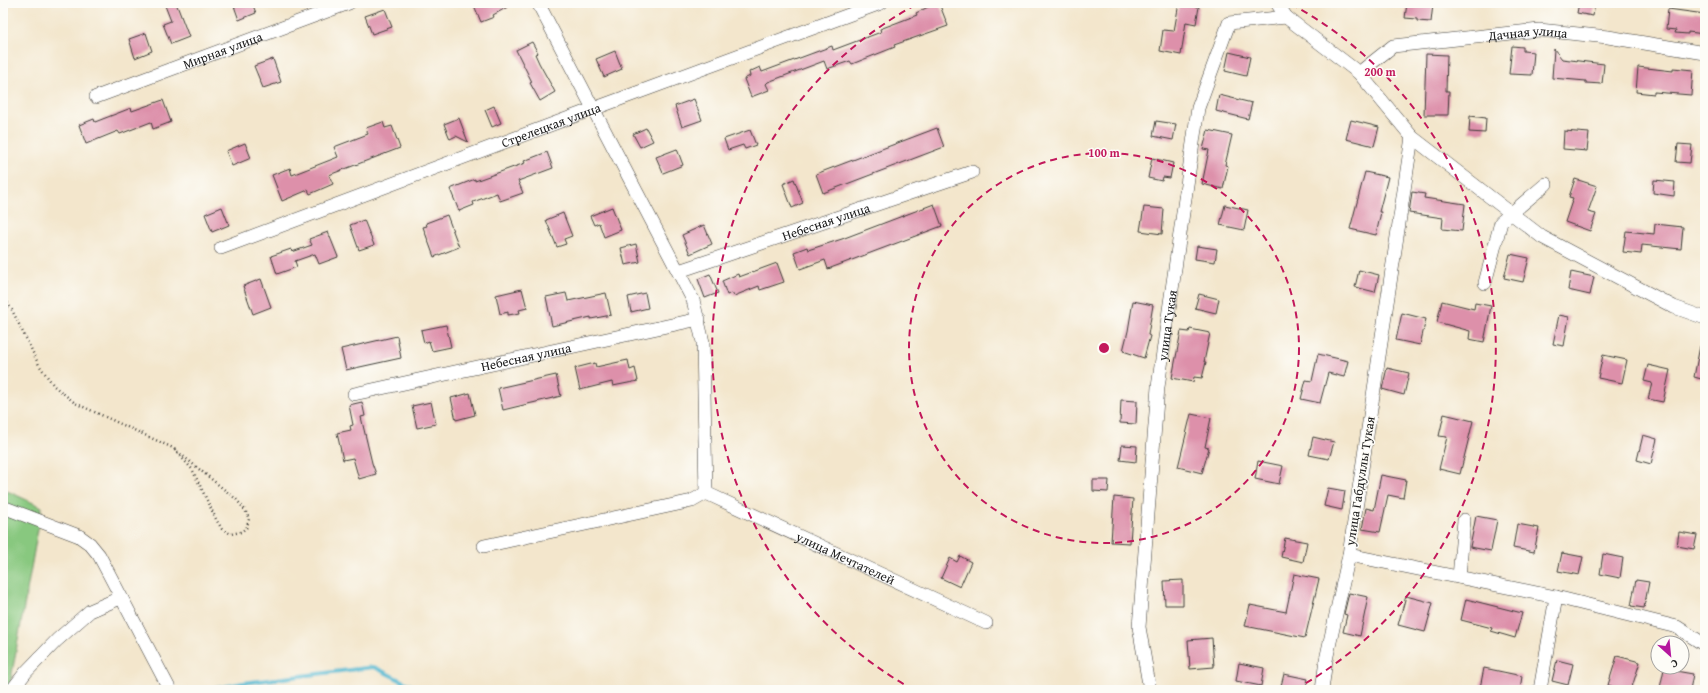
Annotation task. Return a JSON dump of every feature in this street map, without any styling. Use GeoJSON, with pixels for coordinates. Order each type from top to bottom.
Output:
{"type":"FeatureCollection","features":[{"type":"Feature","properties":{"kind":"street","name":"Мирная улица"},"geometry":{"type":"LineString","coordinates":[[96,97],[349,3]]}},
{"type":"Feature","properties":{"kind":"street"},"geometry":{"type":"LineString","coordinates":[[484,546],[692,501],[706,493],[703,342],[693,300],[538,3]]}},
{"type":"Feature","properties":{"kind":"street","name":"Стрелецкая улица"},"geometry":{"type":"LineString","coordinates":[[221,248],[881,3]]}},
{"type":"Feature","properties":{"kind":"street"},"geometry":{"type":"LineString","coordinates":[[1277,3],[1286,17],[1359,73],[1412,137],[1511,213],[1549,240],[1674,308],[1705,318]]}},
{"type":"Feature","properties":{"kind":"street","name":"улица Тукая"},"geometry":{"type":"LineString","coordinates":[[1150,690],[1139,627],[1158,387],[1198,108],[1229,23],[1286,17]]}},
{"type":"Feature","properties":{"kind":"street","name":"Дачная улица"},"geometry":{"type":"LineString","coordinates":[[1359,73],[1393,46],[1539,30],[1608,37],[1705,53]]}},
{"type":"Feature","properties":{"kind":"street","name":"улица Габдуллы Тукая"},"geometry":{"type":"LineString","coordinates":[[1412,137],[1348,555],[1556,597],[1677,627],[1705,645]]}},
{"type":"Feature","properties":{"kind":"street","name":"Небесная улица"},"geometry":{"type":"LineString","coordinates":[[679,271],[972,172]]}},
{"type":"Feature","properties":{"kind":"street"},"geometry":{"type":"LineString","coordinates":[[1486,283],[1501,222],[1546,184]]}},
{"type":"Feature","properties":{"kind":"street","name":"Небесная улица"},"geometry":{"type":"LineString","coordinates":[[354,394],[698,319]]}},
{"type":"Feature","properties":{"kind":"street","name":"улица Мечтателей"},"geometry":{"type":"LineString","coordinates":[[706,493],[986,623]]}},
{"type":"Feature","properties":{"kind":"street"},"geometry":{"type":"LineString","coordinates":[[3,507],[79,536],[90,544],[99,555],[120,598],[170,690]]}},
{"type":"Feature","properties":{"kind":"street"},"geometry":{"type":"LineString","coordinates":[[1459,577],[1464,520]]}},
{"type":"Feature","properties":{"kind":"street"},"geometry":{"type":"LineString","coordinates":[[1322,690],[1326,660],[1348,555]]}},
{"type":"Feature","properties":{"kind":"street"},"geometry":{"type":"LineString","coordinates":[[1540,690],[1556,597]]}},
{"type":"Feature","properties":{"kind":"street"},"geometry":{"type":"LineString","coordinates":[[12,690],[26,672],[57,640],[90,611],[120,598]]}},
{"type":"Feature","properties":{"kind":"path"},"geometry":{"type":"LineString","coordinates":[[3,296],[12,310],[39,365],[54,386],[75,403],[172,448],[236,499],[245,510],[249,519],[247,527],[240,532],[231,534],[222,529],[192,469],[172,448]]}},
{"type":"Feature","properties":{"kind":"green space"},"geometry":{"type":"Polygon","coordinates":[[[3,489],[42,507],[9,690],[3,690],[3,489]]]}},
{"type":"Feature","properties":{"kind":"building"},"geometry":{"type":"Polygon","coordinates":[[[164,3],[176,3],[189,37],[171,44],[163,24],[171,21],[164,3]]]}},
{"type":"Feature","properties":{"kind":"building"},"geometry":{"type":"Polygon","coordinates":[[[233,3],[252,3],[256,13],[239,20],[233,3]]]}},
{"type":"Feature","properties":{"kind":"building"},"geometry":{"type":"Polygon","coordinates":[[[473,3],[515,3],[493,15],[494,17],[481,22],[473,3]]]}},
{"type":"Feature","properties":{"kind":"building"},"geometry":{"type":"Polygon","coordinates":[[[939,3],[948,26],[894,45],[895,47],[852,64],[850,61],[827,69],[824,61],[768,82],[766,84],[769,90],[751,97],[744,79],[750,76],[749,72],[760,67],[762,72],[832,46],[833,50],[881,32],[880,29],[917,15],[916,13],[939,3]]]}},
{"type":"Feature","properties":{"kind":"building"},"geometry":{"type":"Polygon","coordinates":[[[1179,3],[1199,7],[1196,24],[1186,22],[1181,55],[1160,51],[1163,30],[1174,31],[1179,3]]]}},
{"type":"Feature","properties":{"kind":"building"},"geometry":{"type":"Polygon","coordinates":[[[1407,3],[1433,4],[1431,22],[1405,18],[1407,3]]]}},
{"type":"Feature","properties":{"kind":"building"},"geometry":{"type":"Polygon","coordinates":[[[1579,3],[1595,3],[1593,16],[1577,13],[1579,3]]]}},
{"type":"Feature","properties":{"kind":"building"},"geometry":{"type":"Polygon","coordinates":[[[385,9],[392,27],[372,34],[365,16],[385,9]]]}},
{"type":"Feature","properties":{"kind":"building"},"geometry":{"type":"Polygon","coordinates":[[[1668,9],[1705,14],[1705,34],[1688,32],[1688,34],[1675,33],[1676,30],[1666,29],[1668,9]]]}},
{"type":"Feature","properties":{"kind":"building"},"geometry":{"type":"Polygon","coordinates":[[[146,33],[152,51],[135,58],[129,39],[146,33]]]}},
{"type":"Feature","properties":{"kind":"building"},"geometry":{"type":"Polygon","coordinates":[[[532,42],[538,53],[535,54],[539,63],[555,92],[540,101],[530,83],[532,82],[516,50],[532,42]]]}},
{"type":"Feature","properties":{"kind":"building"},"geometry":{"type":"Polygon","coordinates":[[[1512,46],[1523,47],[1523,51],[1534,52],[1532,75],[1509,74],[1512,46]]]}},
{"type":"Feature","properties":{"kind":"building"},"geometry":{"type":"Polygon","coordinates":[[[1554,49],[1562,59],[1604,64],[1602,84],[1552,78],[1554,49]]]}},
{"type":"Feature","properties":{"kind":"building"},"geometry":{"type":"Polygon","coordinates":[[[615,51],[622,69],[604,77],[596,59],[615,51]]]}},
{"type":"Feature","properties":{"kind":"building"},"geometry":{"type":"Polygon","coordinates":[[[1229,52],[1250,57],[1246,76],[1225,71],[1229,52]]]}},
{"type":"Feature","properties":{"kind":"building"},"geometry":{"type":"Polygon","coordinates":[[[1426,54],[1447,55],[1446,91],[1449,91],[1448,115],[1424,115],[1426,54]]]}},
{"type":"Feature","properties":{"kind":"building"},"geometry":{"type":"Polygon","coordinates":[[[273,59],[281,82],[263,88],[254,66],[273,59]]]}},
{"type":"Feature","properties":{"kind":"building"},"geometry":{"type":"Polygon","coordinates":[[[1638,67],[1673,71],[1673,68],[1693,70],[1691,95],[1636,92],[1638,67]]]}},
{"type":"Feature","properties":{"kind":"building"},"geometry":{"type":"Polygon","coordinates":[[[1219,95],[1252,103],[1248,119],[1216,111],[1219,95]]]}},
{"type":"Feature","properties":{"kind":"building"},"geometry":{"type":"Polygon","coordinates":[[[694,99],[702,120],[682,127],[675,106],[694,99]]]}},
{"type":"Feature","properties":{"kind":"building"},"geometry":{"type":"Polygon","coordinates":[[[163,100],[171,122],[153,129],[151,122],[120,134],[118,131],[86,144],[79,125],[94,119],[95,122],[131,108],[132,111],[163,100]]]}},
{"type":"Feature","properties":{"kind":"building"},"geometry":{"type":"Polygon","coordinates":[[[494,106],[501,123],[492,127],[485,110],[494,106]]]}},
{"type":"Feature","properties":{"kind":"building"},"geometry":{"type":"Polygon","coordinates":[[[1470,116],[1486,118],[1485,133],[1469,132],[1470,116]]]}},
{"type":"Feature","properties":{"kind":"building"},"geometry":{"type":"Polygon","coordinates":[[[459,118],[468,142],[456,136],[450,139],[444,124],[459,118]]]}},
{"type":"Feature","properties":{"kind":"building"},"geometry":{"type":"Polygon","coordinates":[[[1351,120],[1379,127],[1374,146],[1346,139],[1351,120]]]}},
{"type":"Feature","properties":{"kind":"building"},"geometry":{"type":"Polygon","coordinates":[[[1156,121],[1176,124],[1173,140],[1153,136],[1156,121]]]}},
{"type":"Feature","properties":{"kind":"building"},"geometry":{"type":"Polygon","coordinates":[[[383,122],[385,128],[392,126],[400,148],[329,175],[333,184],[310,194],[308,190],[282,201],[272,175],[290,168],[292,175],[338,157],[334,147],[368,134],[366,128],[383,122]]]}},
{"type":"Feature","properties":{"kind":"building"},"geometry":{"type":"Polygon","coordinates":[[[646,128],[653,141],[640,147],[633,134],[646,128]]]}},
{"type":"Feature","properties":{"kind":"building"},"geometry":{"type":"Polygon","coordinates":[[[937,128],[944,147],[823,193],[816,174],[937,128]]]}},
{"type":"Feature","properties":{"kind":"building"},"geometry":{"type":"Polygon","coordinates":[[[750,130],[756,145],[745,149],[743,145],[728,150],[724,139],[750,130]]]}},
{"type":"Feature","properties":{"kind":"building"},"geometry":{"type":"Polygon","coordinates":[[[1208,130],[1232,135],[1225,165],[1228,166],[1223,189],[1202,184],[1209,150],[1203,149],[1208,130]]]}},
{"type":"Feature","properties":{"kind":"building"},"geometry":{"type":"Polygon","coordinates":[[[1564,131],[1589,133],[1587,151],[1563,149],[1564,131]]]}},
{"type":"Feature","properties":{"kind":"building"},"geometry":{"type":"Polygon","coordinates":[[[245,143],[251,158],[232,166],[226,151],[245,143]]]}},
{"type":"Feature","properties":{"kind":"building"},"geometry":{"type":"Polygon","coordinates":[[[1678,144],[1692,145],[1690,163],[1676,162],[1678,144]]]}},
{"type":"Feature","properties":{"kind":"building"},"geometry":{"type":"Polygon","coordinates":[[[677,149],[683,165],[663,173],[656,157],[677,149]]]}},
{"type":"Feature","properties":{"kind":"building"},"geometry":{"type":"Polygon","coordinates":[[[547,152],[553,168],[518,181],[523,193],[500,201],[497,193],[473,202],[474,205],[459,211],[450,189],[475,179],[475,181],[525,163],[524,161],[547,152]]]}},
{"type":"Feature","properties":{"kind":"building"},"geometry":{"type":"Polygon","coordinates":[[[1152,158],[1173,163],[1170,178],[1163,177],[1162,181],[1148,178],[1152,158]]]}},
{"type":"Feature","properties":{"kind":"building"},"geometry":{"type":"Polygon","coordinates":[[[1365,172],[1388,177],[1379,212],[1381,212],[1376,235],[1350,229],[1365,172]]]}},
{"type":"Feature","properties":{"kind":"building"},"geometry":{"type":"Polygon","coordinates":[[[794,179],[803,203],[792,208],[783,184],[794,179]]]}},
{"type":"Feature","properties":{"kind":"building"},"geometry":{"type":"Polygon","coordinates":[[[1575,179],[1597,186],[1588,212],[1596,214],[1590,231],[1565,222],[1573,198],[1569,197],[1575,179]]]}},
{"type":"Feature","properties":{"kind":"building"},"geometry":{"type":"Polygon","coordinates":[[[1654,180],[1675,182],[1674,196],[1653,193],[1654,180]]]}},
{"type":"Feature","properties":{"kind":"building"},"geometry":{"type":"Polygon","coordinates":[[[1412,192],[1425,194],[1424,198],[1465,204],[1462,231],[1442,229],[1443,218],[1409,213],[1412,192]]]}},
{"type":"Feature","properties":{"kind":"building"},"geometry":{"type":"Polygon","coordinates":[[[934,204],[942,226],[828,269],[825,260],[800,269],[794,252],[807,247],[808,250],[842,239],[934,204]]]}},
{"type":"Feature","properties":{"kind":"building"},"geometry":{"type":"Polygon","coordinates":[[[1225,205],[1248,210],[1244,230],[1220,225],[1225,205]]]}},
{"type":"Feature","properties":{"kind":"building"},"geometry":{"type":"Polygon","coordinates":[[[222,207],[229,225],[212,232],[205,214],[222,207]]]}},
{"type":"Feature","properties":{"kind":"building"},"geometry":{"type":"Polygon","coordinates":[[[612,207],[621,230],[604,237],[599,223],[594,225],[590,216],[612,207]]]}},
{"type":"Feature","properties":{"kind":"building"},"geometry":{"type":"Polygon","coordinates":[[[1144,207],[1164,209],[1162,234],[1140,231],[1144,207]]]}},
{"type":"Feature","properties":{"kind":"building"},"geometry":{"type":"Polygon","coordinates":[[[563,213],[572,236],[564,239],[566,244],[557,247],[546,220],[563,213]]]}},
{"type":"Feature","properties":{"kind":"building"},"geometry":{"type":"Polygon","coordinates":[[[447,215],[459,247],[434,257],[423,227],[427,226],[426,223],[447,215]]]}},
{"type":"Feature","properties":{"kind":"building"},"geometry":{"type":"Polygon","coordinates":[[[364,220],[374,245],[359,250],[350,225],[364,220]]]}},
{"type":"Feature","properties":{"kind":"building"},"geometry":{"type":"Polygon","coordinates":[[[1655,224],[1683,227],[1681,249],[1642,245],[1641,254],[1623,252],[1626,231],[1654,234],[1655,224]]]}},
{"type":"Feature","properties":{"kind":"building"},"geometry":{"type":"Polygon","coordinates":[[[704,225],[712,244],[690,254],[682,235],[704,225]]]}},
{"type":"Feature","properties":{"kind":"building"},"geometry":{"type":"Polygon","coordinates":[[[328,232],[338,257],[319,264],[315,254],[295,261],[297,267],[277,274],[271,256],[291,249],[292,252],[312,245],[309,239],[328,232]]]}},
{"type":"Feature","properties":{"kind":"building"},"geometry":{"type":"Polygon","coordinates":[[[636,244],[640,262],[625,265],[621,248],[636,244]]]}},
{"type":"Feature","properties":{"kind":"building"},"geometry":{"type":"Polygon","coordinates":[[[1197,246],[1217,249],[1215,262],[1195,259],[1197,246]]]}},
{"type":"Feature","properties":{"kind":"building"},"geometry":{"type":"Polygon","coordinates":[[[1510,254],[1529,258],[1523,282],[1504,278],[1510,254]]]}},
{"type":"Feature","properties":{"kind":"building"},"geometry":{"type":"Polygon","coordinates":[[[777,263],[784,282],[760,290],[759,286],[734,296],[732,293],[727,295],[722,281],[738,274],[739,277],[777,263]]]}},
{"type":"Feature","properties":{"kind":"building"},"geometry":{"type":"Polygon","coordinates":[[[1359,270],[1379,275],[1375,292],[1355,287],[1359,270]]]}},
{"type":"Feature","properties":{"kind":"building"},"geometry":{"type":"Polygon","coordinates":[[[1571,272],[1594,277],[1590,295],[1568,290],[1571,272]]]}},
{"type":"Feature","properties":{"kind":"building"},"geometry":{"type":"Polygon","coordinates":[[[710,274],[718,293],[705,298],[698,279],[710,274]]]}},
{"type":"Feature","properties":{"kind":"building"},"geometry":{"type":"Polygon","coordinates":[[[261,279],[271,307],[253,314],[243,286],[261,279]]]}},
{"type":"Feature","properties":{"kind":"building"},"geometry":{"type":"Polygon","coordinates":[[[522,289],[527,308],[519,310],[520,313],[508,315],[508,312],[500,314],[496,295],[522,289]]]}},
{"type":"Feature","properties":{"kind":"building"},"geometry":{"type":"Polygon","coordinates":[[[566,293],[568,301],[606,293],[611,315],[591,319],[591,317],[552,326],[546,297],[566,293]]]}},
{"type":"Feature","properties":{"kind":"building"},"geometry":{"type":"Polygon","coordinates":[[[645,293],[648,308],[631,312],[628,297],[645,293]]]}},
{"type":"Feature","properties":{"kind":"building"},"geometry":{"type":"Polygon","coordinates":[[[1199,294],[1219,299],[1216,313],[1195,308],[1199,294]]]}},
{"type":"Feature","properties":{"kind":"building"},"geometry":{"type":"Polygon","coordinates":[[[1133,301],[1153,305],[1148,335],[1150,336],[1144,358],[1123,351],[1133,301]]]}},
{"type":"Feature","properties":{"kind":"building"},"geometry":{"type":"Polygon","coordinates":[[[1442,301],[1474,309],[1475,303],[1491,306],[1484,342],[1469,339],[1470,331],[1437,322],[1442,301]]]}},
{"type":"Feature","properties":{"kind":"building"},"geometry":{"type":"Polygon","coordinates":[[[1402,313],[1426,319],[1420,345],[1396,340],[1402,313]]]}},
{"type":"Feature","properties":{"kind":"building"},"geometry":{"type":"Polygon","coordinates":[[[1559,315],[1569,317],[1564,346],[1553,344],[1559,315]]]}},
{"type":"Feature","properties":{"kind":"building"},"geometry":{"type":"Polygon","coordinates":[[[446,325],[451,347],[432,351],[429,341],[424,343],[421,330],[446,325]]]}},
{"type":"Feature","properties":{"kind":"building"},"geometry":{"type":"Polygon","coordinates":[[[1190,329],[1210,333],[1202,378],[1194,377],[1193,382],[1172,378],[1181,331],[1189,332],[1190,329]]]}},
{"type":"Feature","properties":{"kind":"building"},"geometry":{"type":"Polygon","coordinates":[[[397,336],[401,358],[346,370],[341,349],[397,336]]]}},
{"type":"Feature","properties":{"kind":"building"},"geometry":{"type":"Polygon","coordinates":[[[1700,346],[1705,346],[1705,380],[1694,377],[1700,346]]]}},
{"type":"Feature","properties":{"kind":"building"},"geometry":{"type":"Polygon","coordinates":[[[1318,354],[1348,361],[1344,377],[1328,373],[1320,403],[1301,399],[1306,380],[1312,381],[1318,354]]]}},
{"type":"Feature","properties":{"kind":"building"},"geometry":{"type":"Polygon","coordinates":[[[1603,355],[1627,360],[1622,383],[1598,378],[1603,355]]]}},
{"type":"Feature","properties":{"kind":"building"},"geometry":{"type":"Polygon","coordinates":[[[628,360],[630,370],[635,368],[638,381],[613,386],[612,382],[580,390],[575,368],[595,363],[596,367],[628,360]]]}},
{"type":"Feature","properties":{"kind":"building"},"geometry":{"type":"Polygon","coordinates":[[[1648,365],[1670,370],[1663,402],[1648,399],[1652,383],[1644,381],[1648,365]]]}},
{"type":"Feature","properties":{"kind":"building"},"geometry":{"type":"Polygon","coordinates":[[[1387,368],[1409,373],[1404,395],[1382,389],[1387,368]]]}},
{"type":"Feature","properties":{"kind":"building"},"geometry":{"type":"Polygon","coordinates":[[[556,375],[561,396],[503,410],[498,388],[556,375]]]}},
{"type":"Feature","properties":{"kind":"building"},"geometry":{"type":"Polygon","coordinates":[[[470,393],[475,415],[456,420],[451,398],[470,393]]]}},
{"type":"Feature","properties":{"kind":"building"},"geometry":{"type":"Polygon","coordinates":[[[1121,400],[1137,401],[1136,424],[1120,423],[1121,400]]]}},
{"type":"Feature","properties":{"kind":"building"},"geometry":{"type":"Polygon","coordinates":[[[362,402],[365,416],[361,417],[376,474],[359,479],[353,458],[343,460],[337,433],[351,430],[350,426],[353,425],[349,405],[362,402]]]}},
{"type":"Feature","properties":{"kind":"building"},"geometry":{"type":"Polygon","coordinates":[[[431,402],[436,424],[417,428],[412,406],[431,402]]]}},
{"type":"Feature","properties":{"kind":"building"},"geometry":{"type":"Polygon","coordinates":[[[1191,414],[1211,418],[1205,447],[1209,448],[1202,473],[1178,467],[1191,414]]]}},
{"type":"Feature","properties":{"kind":"building"},"geometry":{"type":"Polygon","coordinates":[[[1444,414],[1473,421],[1460,474],[1439,469],[1447,437],[1439,436],[1444,414]]]}},
{"type":"Feature","properties":{"kind":"building"},"geometry":{"type":"Polygon","coordinates":[[[1643,435],[1657,439],[1651,464],[1637,460],[1643,435]]]}},
{"type":"Feature","properties":{"kind":"building"},"geometry":{"type":"Polygon","coordinates":[[[1313,437],[1334,442],[1329,459],[1309,455],[1313,437]]]}},
{"type":"Feature","properties":{"kind":"building"},"geometry":{"type":"Polygon","coordinates":[[[1122,445],[1137,446],[1136,462],[1120,460],[1122,445]]]}},
{"type":"Feature","properties":{"kind":"building"},"geometry":{"type":"Polygon","coordinates":[[[1258,461],[1283,466],[1279,484],[1255,479],[1258,461]]]}},
{"type":"Feature","properties":{"kind":"building"},"geometry":{"type":"Polygon","coordinates":[[[1381,475],[1406,480],[1403,498],[1388,495],[1380,532],[1362,529],[1366,508],[1374,510],[1381,475]]]}},
{"type":"Feature","properties":{"kind":"building"},"geometry":{"type":"Polygon","coordinates":[[[1093,480],[1109,480],[1108,492],[1093,491],[1093,480]]]}},
{"type":"Feature","properties":{"kind":"building"},"geometry":{"type":"Polygon","coordinates":[[[1328,488],[1345,491],[1342,510],[1324,506],[1328,488]]]}},
{"type":"Feature","properties":{"kind":"building"},"geometry":{"type":"Polygon","coordinates":[[[1114,497],[1133,499],[1130,543],[1111,542],[1114,497]]]}},
{"type":"Feature","properties":{"kind":"building"},"geometry":{"type":"Polygon","coordinates":[[[1476,516],[1497,520],[1491,551],[1470,547],[1476,516]]]}},
{"type":"Feature","properties":{"kind":"building"},"geometry":{"type":"Polygon","coordinates":[[[1517,524],[1539,528],[1534,552],[1513,548],[1517,524]]]}},
{"type":"Feature","properties":{"kind":"building"},"geometry":{"type":"Polygon","coordinates":[[[1679,532],[1697,535],[1694,549],[1677,546],[1679,532]]]}},
{"type":"Feature","properties":{"kind":"building"},"geometry":{"type":"Polygon","coordinates":[[[1285,538],[1307,542],[1303,562],[1281,557],[1285,538]]]}},
{"type":"Feature","properties":{"kind":"building"},"geometry":{"type":"Polygon","coordinates":[[[1562,553],[1583,557],[1579,575],[1558,571],[1562,553]]]}},
{"type":"Feature","properties":{"kind":"building"},"geometry":{"type":"Polygon","coordinates":[[[1603,554],[1623,558],[1620,578],[1600,574],[1603,554]]]}},
{"type":"Feature","properties":{"kind":"building"},"geometry":{"type":"Polygon","coordinates":[[[960,556],[971,562],[960,587],[941,578],[950,558],[957,562],[960,556]]]}},
{"type":"Feature","properties":{"kind":"building"},"geometry":{"type":"Polygon","coordinates":[[[1294,574],[1319,579],[1305,638],[1245,626],[1250,605],[1286,612],[1294,574]]]}},
{"type":"Feature","properties":{"kind":"building"},"geometry":{"type":"Polygon","coordinates":[[[1183,580],[1183,605],[1165,605],[1164,581],[1183,580]]]}},
{"type":"Feature","properties":{"kind":"building"},"geometry":{"type":"Polygon","coordinates":[[[1636,580],[1649,582],[1644,608],[1631,606],[1636,580]]]}},
{"type":"Feature","properties":{"kind":"building"},"geometry":{"type":"Polygon","coordinates":[[[1349,593],[1368,597],[1360,636],[1343,632],[1347,615],[1344,614],[1349,593]]]}},
{"type":"Feature","properties":{"kind":"building"},"geometry":{"type":"Polygon","coordinates":[[[1406,596],[1433,603],[1425,632],[1398,625],[1406,596]]]}},
{"type":"Feature","properties":{"kind":"building"},"geometry":{"type":"Polygon","coordinates":[[[1466,599],[1522,613],[1515,638],[1491,631],[1492,628],[1461,620],[1466,599]]]}},
{"type":"Feature","properties":{"kind":"building"},"geometry":{"type":"Polygon","coordinates":[[[1212,638],[1214,667],[1190,669],[1188,640],[1212,638]]]}},
{"type":"Feature","properties":{"kind":"building"},"geometry":{"type":"Polygon","coordinates":[[[1617,656],[1640,662],[1631,690],[1624,690],[1608,685],[1617,656]]]}},
{"type":"Feature","properties":{"kind":"building"},"geometry":{"type":"Polygon","coordinates":[[[1557,660],[1573,664],[1568,685],[1552,681],[1557,660]]]}},
{"type":"Feature","properties":{"kind":"building"},"geometry":{"type":"Polygon","coordinates":[[[1239,663],[1264,668],[1261,686],[1236,681],[1239,663]]]}},
{"type":"Feature","properties":{"kind":"building"},"geometry":{"type":"Polygon","coordinates":[[[1484,668],[1522,676],[1520,690],[1491,690],[1480,688],[1484,668]]]}},
{"type":"Feature","properties":{"kind":"building"},"geometry":{"type":"Polygon","coordinates":[[[1284,674],[1308,679],[1305,690],[1280,690],[1284,674]]]}},
{"type":"Feature","properties":{"kind":"building"},"geometry":{"type":"Polygon","coordinates":[[[1693,674],[1690,690],[1660,688],[1663,675],[1693,674]]]}},
{"type":"Feature","properties":{"kind":"waterway"},"geometry":{"type":"LineString","coordinates":[[208,690],[243,683],[374,667],[420,690]]}}]}
